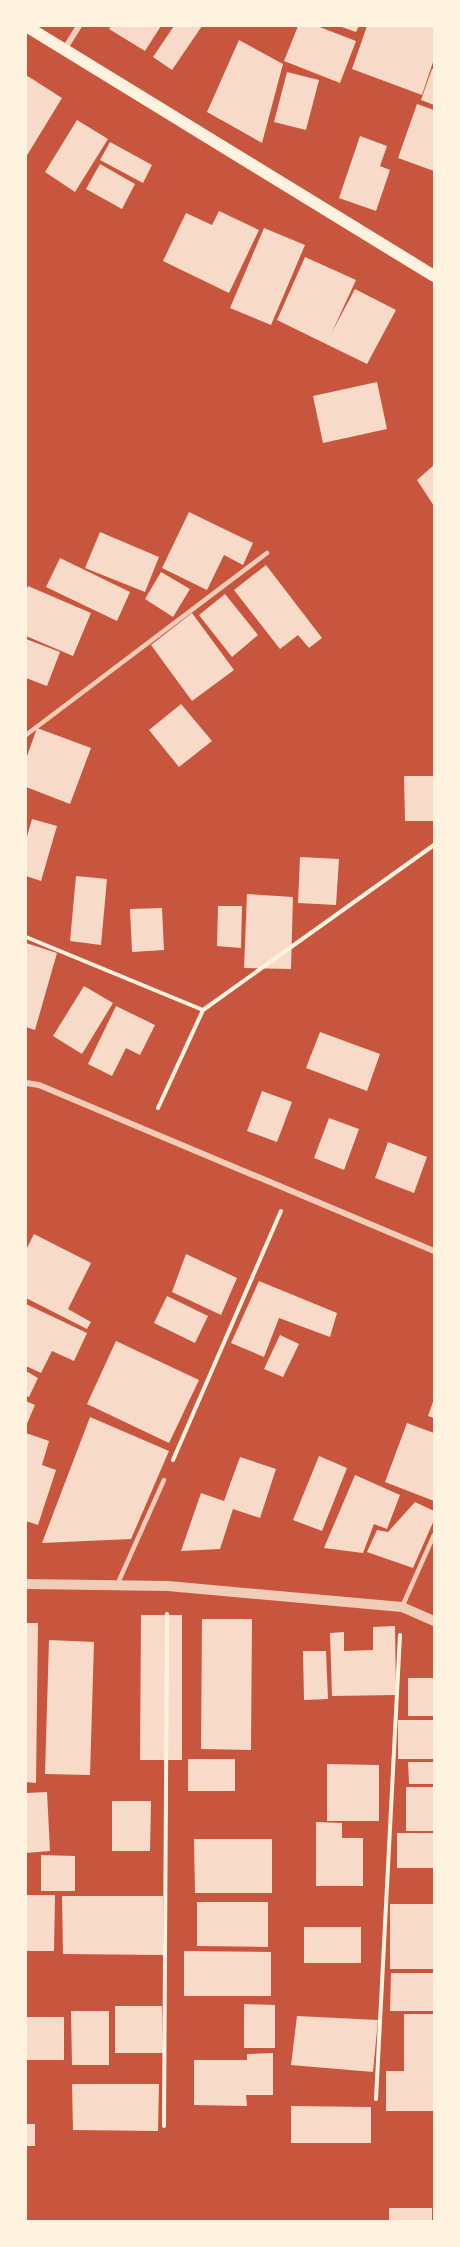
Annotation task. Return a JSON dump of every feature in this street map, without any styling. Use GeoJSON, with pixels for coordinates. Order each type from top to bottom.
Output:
{"type":"FeatureCollection","features":[{"type":"Feature","properties":{"kind":"main road"},"geometry":{"type":"LineString","coordinates":[[26,26],[435,276]]}},
{"type":"Feature","properties":{"kind":"street"},"geometry":{"type":"LineString","coordinates":[[64,50],[79,26]]}},
{"type":"Feature","properties":{"kind":"street"},"geometry":{"type":"LineString","coordinates":[[26,1083],[39,1085],[435,1251]]}},
{"type":"Feature","properties":{"kind":"street"},"geometry":{"type":"LineString","coordinates":[[26,1584],[168,1586],[402,1607],[435,1620]]}},
{"type":"Feature","properties":{"kind":"lane"},"geometry":{"type":"LineString","coordinates":[[26,735],[267,553]]}},
{"type":"Feature","properties":{"kind":"lane"},"geometry":{"type":"LineString","coordinates":[[117,1585],[164,1480]]}},
{"type":"Feature","properties":{"kind":"lane"},"geometry":{"type":"LineString","coordinates":[[402,1607],[435,1535]]}},
{"type":"Feature","properties":{"kind":"path"},"geometry":{"type":"LineString","coordinates":[[147,1131],[203,1010],[435,845]]}},
{"type":"Feature","properties":{"kind":"path"},"geometry":{"type":"LineString","coordinates":[[26,937],[203,1010]]}},
{"type":"Feature","properties":{"kind":"path"},"geometry":{"type":"LineString","coordinates":[[164,1480],[280,1214]]}},
{"type":"Feature","properties":{"kind":"path"},"geometry":{"type":"LineString","coordinates":[[164,2126],[168,1586]]}},
{"type":"Feature","properties":{"kind":"path"},"geometry":{"type":"LineString","coordinates":[[376,2099],[402,1607]]}},
{"type":"Feature","properties":{"kind":"building"},"geometry":{"type":"Polygon","coordinates":[[[111,26],[161,26],[145,51],[109,29],[111,26]]]}},
{"type":"Feature","properties":{"kind":"building"},"geometry":{"type":"Polygon","coordinates":[[[174,26],[202,26],[172,70],[153,57],[174,26]]]}},
{"type":"Feature","properties":{"kind":"building"},"geometry":{"type":"Polygon","coordinates":[[[298,26],[317,26],[356,41],[340,83],[284,61],[298,26]]]}},
{"type":"Feature","properties":{"kind":"building"},"geometry":{"type":"Polygon","coordinates":[[[339,26],[359,26],[356,32],[339,26]]]}},
{"type":"Feature","properties":{"kind":"building"},"geometry":{"type":"Polygon","coordinates":[[[367,26],[434,26],[434,59],[422,95],[352,69],[367,26]]]}},
{"type":"Feature","properties":{"kind":"building"},"geometry":{"type":"Polygon","coordinates":[[[239,40],[283,64],[262,143],[207,112],[239,40]]]}},
{"type":"Feature","properties":{"kind":"building"},"geometry":{"type":"Polygon","coordinates":[[[432,69],[434,69],[434,105],[421,100],[432,69]]]}},
{"type":"Feature","properties":{"kind":"building"},"geometry":{"type":"Polygon","coordinates":[[[287,72],[319,80],[306,130],[274,122],[287,72]]]}},
{"type":"Feature","properties":{"kind":"building"},"geometry":{"type":"Polygon","coordinates":[[[26,75],[62,98],[26,157],[26,75]]]}},
{"type":"Feature","properties":{"kind":"building"},"geometry":{"type":"Polygon","coordinates":[[[417,104],[434,110],[434,171],[398,158],[417,104]]]}},
{"type":"Feature","properties":{"kind":"building"},"geometry":{"type":"Polygon","coordinates":[[[77,120],[108,139],[75,192],[45,172],[77,120]]]}},
{"type":"Feature","properties":{"kind":"building"},"geometry":{"type":"Polygon","coordinates":[[[360,136],[387,146],[380,166],[390,170],[376,211],[339,198],[360,136]]]}},
{"type":"Feature","properties":{"kind":"building"},"geometry":{"type":"Polygon","coordinates":[[[110,142],[152,165],[143,183],[100,160],[110,142]]]}},
{"type":"Feature","properties":{"kind":"building"},"geometry":{"type":"Polygon","coordinates":[[[100,164],[135,184],[122,209],[86,189],[100,164]]]}},
{"type":"Feature","properties":{"kind":"building"},"geometry":{"type":"Polygon","coordinates":[[[219,211],[259,230],[229,293],[163,261],[186,213],[212,225],[219,211]]]}},
{"type":"Feature","properties":{"kind":"building"},"geometry":{"type":"Polygon","coordinates":[[[264,228],[305,245],[271,325],[230,308],[264,228]]]}},
{"type":"Feature","properties":{"kind":"building"},"geometry":{"type":"Polygon","coordinates":[[[305,257],[356,280],[332,332],[355,289],[396,310],[367,364],[277,320],[305,257]]]}},
{"type":"Feature","properties":{"kind":"building"},"geometry":{"type":"Polygon","coordinates":[[[377,382],[387,429],[323,443],[313,396],[377,382]]]}},
{"type":"Feature","properties":{"kind":"building"},"geometry":{"type":"Polygon","coordinates":[[[434,465],[434,506],[417,480],[434,465]]]}},
{"type":"Feature","properties":{"kind":"building"},"geometry":{"type":"Polygon","coordinates":[[[189,512],[253,543],[243,565],[224,555],[207,590],[162,568],[189,512]]]}},
{"type":"Feature","properties":{"kind":"building"},"geometry":{"type":"Polygon","coordinates":[[[100,532],[159,557],[145,592],[85,568],[100,532]]]}},
{"type":"Feature","properties":{"kind":"building"},"geometry":{"type":"Polygon","coordinates":[[[60,558],[130,592],[117,621],[46,587],[60,558]]]}},
{"type":"Feature","properties":{"kind":"building"},"geometry":{"type":"Polygon","coordinates":[[[266,565],[322,638],[309,648],[298,635],[280,649],[234,590],[266,565]]]}},
{"type":"Feature","properties":{"kind":"building"},"geometry":{"type":"Polygon","coordinates":[[[161,572],[190,589],[173,617],[145,599],[161,572]]]}},
{"type":"Feature","properties":{"kind":"building"},"geometry":{"type":"Polygon","coordinates":[[[28,586],[91,613],[73,656],[26,636],[28,586]]]}},
{"type":"Feature","properties":{"kind":"building"},"geometry":{"type":"Polygon","coordinates":[[[225,594],[258,635],[232,657],[199,615],[225,594]]]}},
{"type":"Feature","properties":{"kind":"building"},"geometry":{"type":"Polygon","coordinates":[[[192,613],[234,670],[192,701],[151,645],[192,613]]]}},
{"type":"Feature","properties":{"kind":"building"},"geometry":{"type":"Polygon","coordinates":[[[26,639],[60,652],[47,686],[26,678],[26,639]]]}},
{"type":"Feature","properties":{"kind":"building"},"geometry":{"type":"Polygon","coordinates":[[[181,704],[212,741],[179,767],[149,730],[181,704]]]}},
{"type":"Feature","properties":{"kind":"building"},"geometry":{"type":"Polygon","coordinates":[[[37,728],[91,748],[70,804],[26,787],[26,759],[37,728]]]}},
{"type":"Feature","properties":{"kind":"building"},"geometry":{"type":"Polygon","coordinates":[[[404,776],[434,776],[434,821],[405,821],[404,776]]]}},
{"type":"Feature","properties":{"kind":"building"},"geometry":{"type":"Polygon","coordinates":[[[32,819],[57,826],[41,881],[26,876],[26,840],[32,819]]]}},
{"type":"Feature","properties":{"kind":"building"},"geometry":{"type":"Polygon","coordinates":[[[300,857],[339,859],[336,905],[298,903],[300,857]]]}},
{"type":"Feature","properties":{"kind":"building"},"geometry":{"type":"Polygon","coordinates":[[[76,876],[107,879],[101,945],[70,941],[76,876]]]}},
{"type":"Feature","properties":{"kind":"building"},"geometry":{"type":"Polygon","coordinates":[[[247,894],[293,897],[291,969],[244,968],[247,894]]]}},
{"type":"Feature","properties":{"kind":"building"},"geometry":{"type":"Polygon","coordinates":[[[218,906],[242,906],[241,948],[217,946],[218,906]]]}},
{"type":"Feature","properties":{"kind":"building"},"geometry":{"type":"Polygon","coordinates":[[[162,908],[164,950],[132,952],[130,909],[162,908]]]}},
{"type":"Feature","properties":{"kind":"building"},"geometry":{"type":"Polygon","coordinates":[[[26,943],[57,953],[35,1030],[26,1027],[26,943]]]}},
{"type":"Feature","properties":{"kind":"building"},"geometry":{"type":"Polygon","coordinates":[[[84,986],[113,1003],[82,1054],[53,1036],[84,986]]]}},
{"type":"Feature","properties":{"kind":"building"},"geometry":{"type":"Polygon","coordinates":[[[116,1006],[155,1025],[140,1055],[126,1048],[112,1076],[88,1064],[116,1006]]]}},
{"type":"Feature","properties":{"kind":"building"},"geometry":{"type":"Polygon","coordinates":[[[320,1032],[380,1054],[367,1091],[306,1068],[320,1032]]]}},
{"type":"Feature","properties":{"kind":"building"},"geometry":{"type":"Polygon","coordinates":[[[262,1091],[292,1102],[277,1142],[247,1131],[262,1091]]]}},
{"type":"Feature","properties":{"kind":"building"},"geometry":{"type":"Polygon","coordinates":[[[329,1118],[359,1129],[344,1170],[314,1158],[329,1118]]]}},
{"type":"Feature","properties":{"kind":"building"},"geometry":{"type":"Polygon","coordinates":[[[388,1142],[427,1157],[414,1193],[375,1178],[388,1142]]]}},
{"type":"Feature","properties":{"kind":"building"},"geometry":{"type":"Polygon","coordinates":[[[34,1234],[91,1263],[68,1309],[91,1322],[87,1329],[26,1298],[26,1250],[34,1234]]]}},
{"type":"Feature","properties":{"kind":"building"},"geometry":{"type":"Polygon","coordinates":[[[186,1254],[237,1278],[221,1315],[172,1292],[186,1254]]]}},
{"type":"Feature","properties":{"kind":"building"},"geometry":{"type":"Polygon","coordinates":[[[259,1281],[337,1313],[330,1337],[279,1318],[264,1357],[231,1343],[259,1281]]]}},
{"type":"Feature","properties":{"kind":"building"},"geometry":{"type":"Polygon","coordinates":[[[167,1296],[208,1316],[195,1343],[154,1323],[167,1296]]]}},
{"type":"Feature","properties":{"kind":"building"},"geometry":{"type":"Polygon","coordinates":[[[26,1304],[87,1333],[74,1361],[52,1351],[41,1373],[26,1366],[26,1304]]]}},
{"type":"Feature","properties":{"kind":"building"},"geometry":{"type":"Polygon","coordinates":[[[280,1335],[299,1344],[283,1377],[264,1369],[280,1335]]]}},
{"type":"Feature","properties":{"kind":"building"},"geometry":{"type":"Polygon","coordinates":[[[116,1341],[199,1380],[169,1443],[87,1404],[116,1341]]]}},
{"type":"Feature","properties":{"kind":"building"},"geometry":{"type":"Polygon","coordinates":[[[26,1371],[38,1378],[29,1397],[26,1396],[26,1371]]]}},
{"type":"Feature","properties":{"kind":"building"},"geometry":{"type":"Polygon","coordinates":[[[434,1399],[434,1418],[428,1416],[434,1399]]]}},
{"type":"Feature","properties":{"kind":"building"},"geometry":{"type":"Polygon","coordinates":[[[26,1401],[35,1405],[26,1426],[26,1401]]]}},
{"type":"Feature","properties":{"kind":"building"},"geometry":{"type":"Polygon","coordinates":[[[90,1417],[169,1451],[131,1539],[42,1543],[90,1417]]]}},
{"type":"Feature","properties":{"kind":"building"},"geometry":{"type":"Polygon","coordinates":[[[407,1423],[434,1433],[434,1501],[385,1482],[407,1423]]]}},
{"type":"Feature","properties":{"kind":"building"},"geometry":{"type":"Polygon","coordinates":[[[26,1433],[49,1441],[42,1465],[56,1470],[38,1525],[26,1521],[26,1433]]]}},
{"type":"Feature","properties":{"kind":"building"},"geometry":{"type":"Polygon","coordinates":[[[319,1456],[347,1468],[322,1531],[293,1520],[319,1456]]]}},
{"type":"Feature","properties":{"kind":"building"},"geometry":{"type":"Polygon","coordinates":[[[240,1457],[276,1469],[260,1518],[233,1509],[220,1549],[181,1551],[201,1493],[224,1501],[240,1457]]]}},
{"type":"Feature","properties":{"kind":"building"},"geometry":{"type":"Polygon","coordinates":[[[355,1475],[400,1495],[387,1529],[374,1524],[363,1553],[324,1548],[355,1475]]]}},
{"type":"Feature","properties":{"kind":"building"},"geometry":{"type":"Polygon","coordinates":[[[415,1502],[434,1511],[434,1520],[413,1568],[367,1552],[377,1530],[388,1532],[415,1502]]]}},
{"type":"Feature","properties":{"kind":"building"},"geometry":{"type":"Polygon","coordinates":[[[141,1615],[182,1615],[182,1760],[140,1760],[141,1615]]]}},
{"type":"Feature","properties":{"kind":"building"},"geometry":{"type":"Polygon","coordinates":[[[202,1619],[252,1619],[251,1750],[201,1749],[202,1619]]]}},
{"type":"Feature","properties":{"kind":"building"},"geometry":{"type":"Polygon","coordinates":[[[26,1623],[38,1623],[36,1783],[26,1782],[26,1623]]]}},
{"type":"Feature","properties":{"kind":"building"},"geometry":{"type":"Polygon","coordinates":[[[395,1626],[396,1695],[332,1696],[330,1633],[344,1632],[344,1651],[373,1650],[373,1627],[395,1626]]]}},
{"type":"Feature","properties":{"kind":"building"},"geometry":{"type":"Polygon","coordinates":[[[49,1640],[94,1642],[90,1775],[45,1774],[49,1640]]]}},
{"type":"Feature","properties":{"kind":"building"},"geometry":{"type":"Polygon","coordinates":[[[303,1651],[326,1651],[328,1699],[304,1700],[303,1651]]]}},
{"type":"Feature","properties":{"kind":"building"},"geometry":{"type":"Polygon","coordinates":[[[408,1678],[434,1678],[434,1716],[408,1716],[408,1678]]]}},
{"type":"Feature","properties":{"kind":"building"},"geometry":{"type":"Polygon","coordinates":[[[398,1720],[434,1720],[434,1759],[398,1759],[398,1720]]]}},
{"type":"Feature","properties":{"kind":"building"},"geometry":{"type":"Polygon","coordinates":[[[188,1759],[235,1759],[235,1791],[188,1791],[188,1759]]]}},
{"type":"Feature","properties":{"kind":"building"},"geometry":{"type":"Polygon","coordinates":[[[408,1762],[434,1762],[434,1784],[409,1784],[408,1762]]]}},
{"type":"Feature","properties":{"kind":"building"},"geometry":{"type":"Polygon","coordinates":[[[327,1764],[379,1765],[379,1821],[327,1821],[327,1764]]]}},
{"type":"Feature","properties":{"kind":"building"},"geometry":{"type":"Polygon","coordinates":[[[406,1787],[434,1787],[434,1831],[406,1831],[406,1787]]]}},
{"type":"Feature","properties":{"kind":"building"},"geometry":{"type":"Polygon","coordinates":[[[47,1792],[50,1851],[26,1853],[26,1793],[47,1792]]]}},
{"type":"Feature","properties":{"kind":"building"},"geometry":{"type":"Polygon","coordinates":[[[112,1801],[151,1801],[150,1851],[112,1851],[112,1801]]]}},
{"type":"Feature","properties":{"kind":"building"},"geometry":{"type":"Polygon","coordinates":[[[316,1822],[342,1823],[342,1838],[363,1838],[363,1886],[316,1886],[316,1822]]]}},
{"type":"Feature","properties":{"kind":"building"},"geometry":{"type":"Polygon","coordinates":[[[397,1833],[434,1833],[434,1868],[397,1868],[397,1833]]]}},
{"type":"Feature","properties":{"kind":"building"},"geometry":{"type":"Polygon","coordinates":[[[194,1839],[272,1839],[272,1893],[195,1893],[194,1839]]]}},
{"type":"Feature","properties":{"kind":"building"},"geometry":{"type":"Polygon","coordinates":[[[41,1855],[75,1856],[75,1891],[41,1891],[41,1855]]]}},
{"type":"Feature","properties":{"kind":"building"},"geometry":{"type":"Polygon","coordinates":[[[26,1895],[55,1895],[54,1951],[26,1951],[26,1895]]]}},
{"type":"Feature","properties":{"kind":"building"},"geometry":{"type":"Polygon","coordinates":[[[62,1896],[163,1896],[163,1955],[63,1954],[62,1896]]]}},
{"type":"Feature","properties":{"kind":"building"},"geometry":{"type":"Polygon","coordinates":[[[197,1902],[268,1902],[268,1947],[197,1946],[197,1902]]]}},
{"type":"Feature","properties":{"kind":"building"},"geometry":{"type":"Polygon","coordinates":[[[390,1904],[434,1904],[434,1969],[390,1969],[390,1904]]]}},
{"type":"Feature","properties":{"kind":"building"},"geometry":{"type":"Polygon","coordinates":[[[304,1927],[361,1927],[361,1963],[304,1963],[304,1927]]]}},
{"type":"Feature","properties":{"kind":"building"},"geometry":{"type":"Polygon","coordinates":[[[184,1951],[271,1952],[271,1996],[184,1996],[184,1951]]]}},
{"type":"Feature","properties":{"kind":"building"},"geometry":{"type":"Polygon","coordinates":[[[391,1973],[434,1973],[434,2011],[390,2011],[391,1973]]]}},
{"type":"Feature","properties":{"kind":"building"},"geometry":{"type":"Polygon","coordinates":[[[244,2004],[275,2005],[275,2048],[244,2048],[244,2004]]]}},
{"type":"Feature","properties":{"kind":"building"},"geometry":{"type":"Polygon","coordinates":[[[115,2006],[162,2006],[163,2053],[115,2053],[115,2006]]]}},
{"type":"Feature","properties":{"kind":"building"},"geometry":{"type":"Polygon","coordinates":[[[71,2011],[109,2011],[109,2065],[72,2065],[71,2011]]]}},
{"type":"Feature","properties":{"kind":"building"},"geometry":{"type":"Polygon","coordinates":[[[404,2014],[434,2014],[434,2111],[386,2111],[386,2071],[404,2071],[404,2014]]]}},
{"type":"Feature","properties":{"kind":"building"},"geometry":{"type":"Polygon","coordinates":[[[297,2016],[378,2020],[373,2072],[291,2065],[297,2016]]]}},
{"type":"Feature","properties":{"kind":"building"},"geometry":{"type":"Polygon","coordinates":[[[26,2017],[64,2017],[64,2060],[26,2060],[26,2017]]]}},
{"type":"Feature","properties":{"kind":"building"},"geometry":{"type":"Polygon","coordinates":[[[273,2053],[273,2095],[246,2095],[247,2106],[194,2105],[194,2060],[247,2060],[247,2054],[273,2053]]]}},
{"type":"Feature","properties":{"kind":"building"},"geometry":{"type":"Polygon","coordinates":[[[72,2084],[159,2084],[158,2131],[73,2130],[72,2084]]]}},
{"type":"Feature","properties":{"kind":"building"},"geometry":{"type":"Polygon","coordinates":[[[291,2106],[371,2107],[371,2143],[291,2143],[291,2106]]]}},
{"type":"Feature","properties":{"kind":"building"},"geometry":{"type":"Polygon","coordinates":[[[26,2124],[35,2124],[35,2146],[26,2146],[26,2124]]]}},
{"type":"Feature","properties":{"kind":"building"},"geometry":{"type":"Polygon","coordinates":[[[389,2208],[432,2208],[432,2222],[389,2222],[389,2208]]]}}]}
